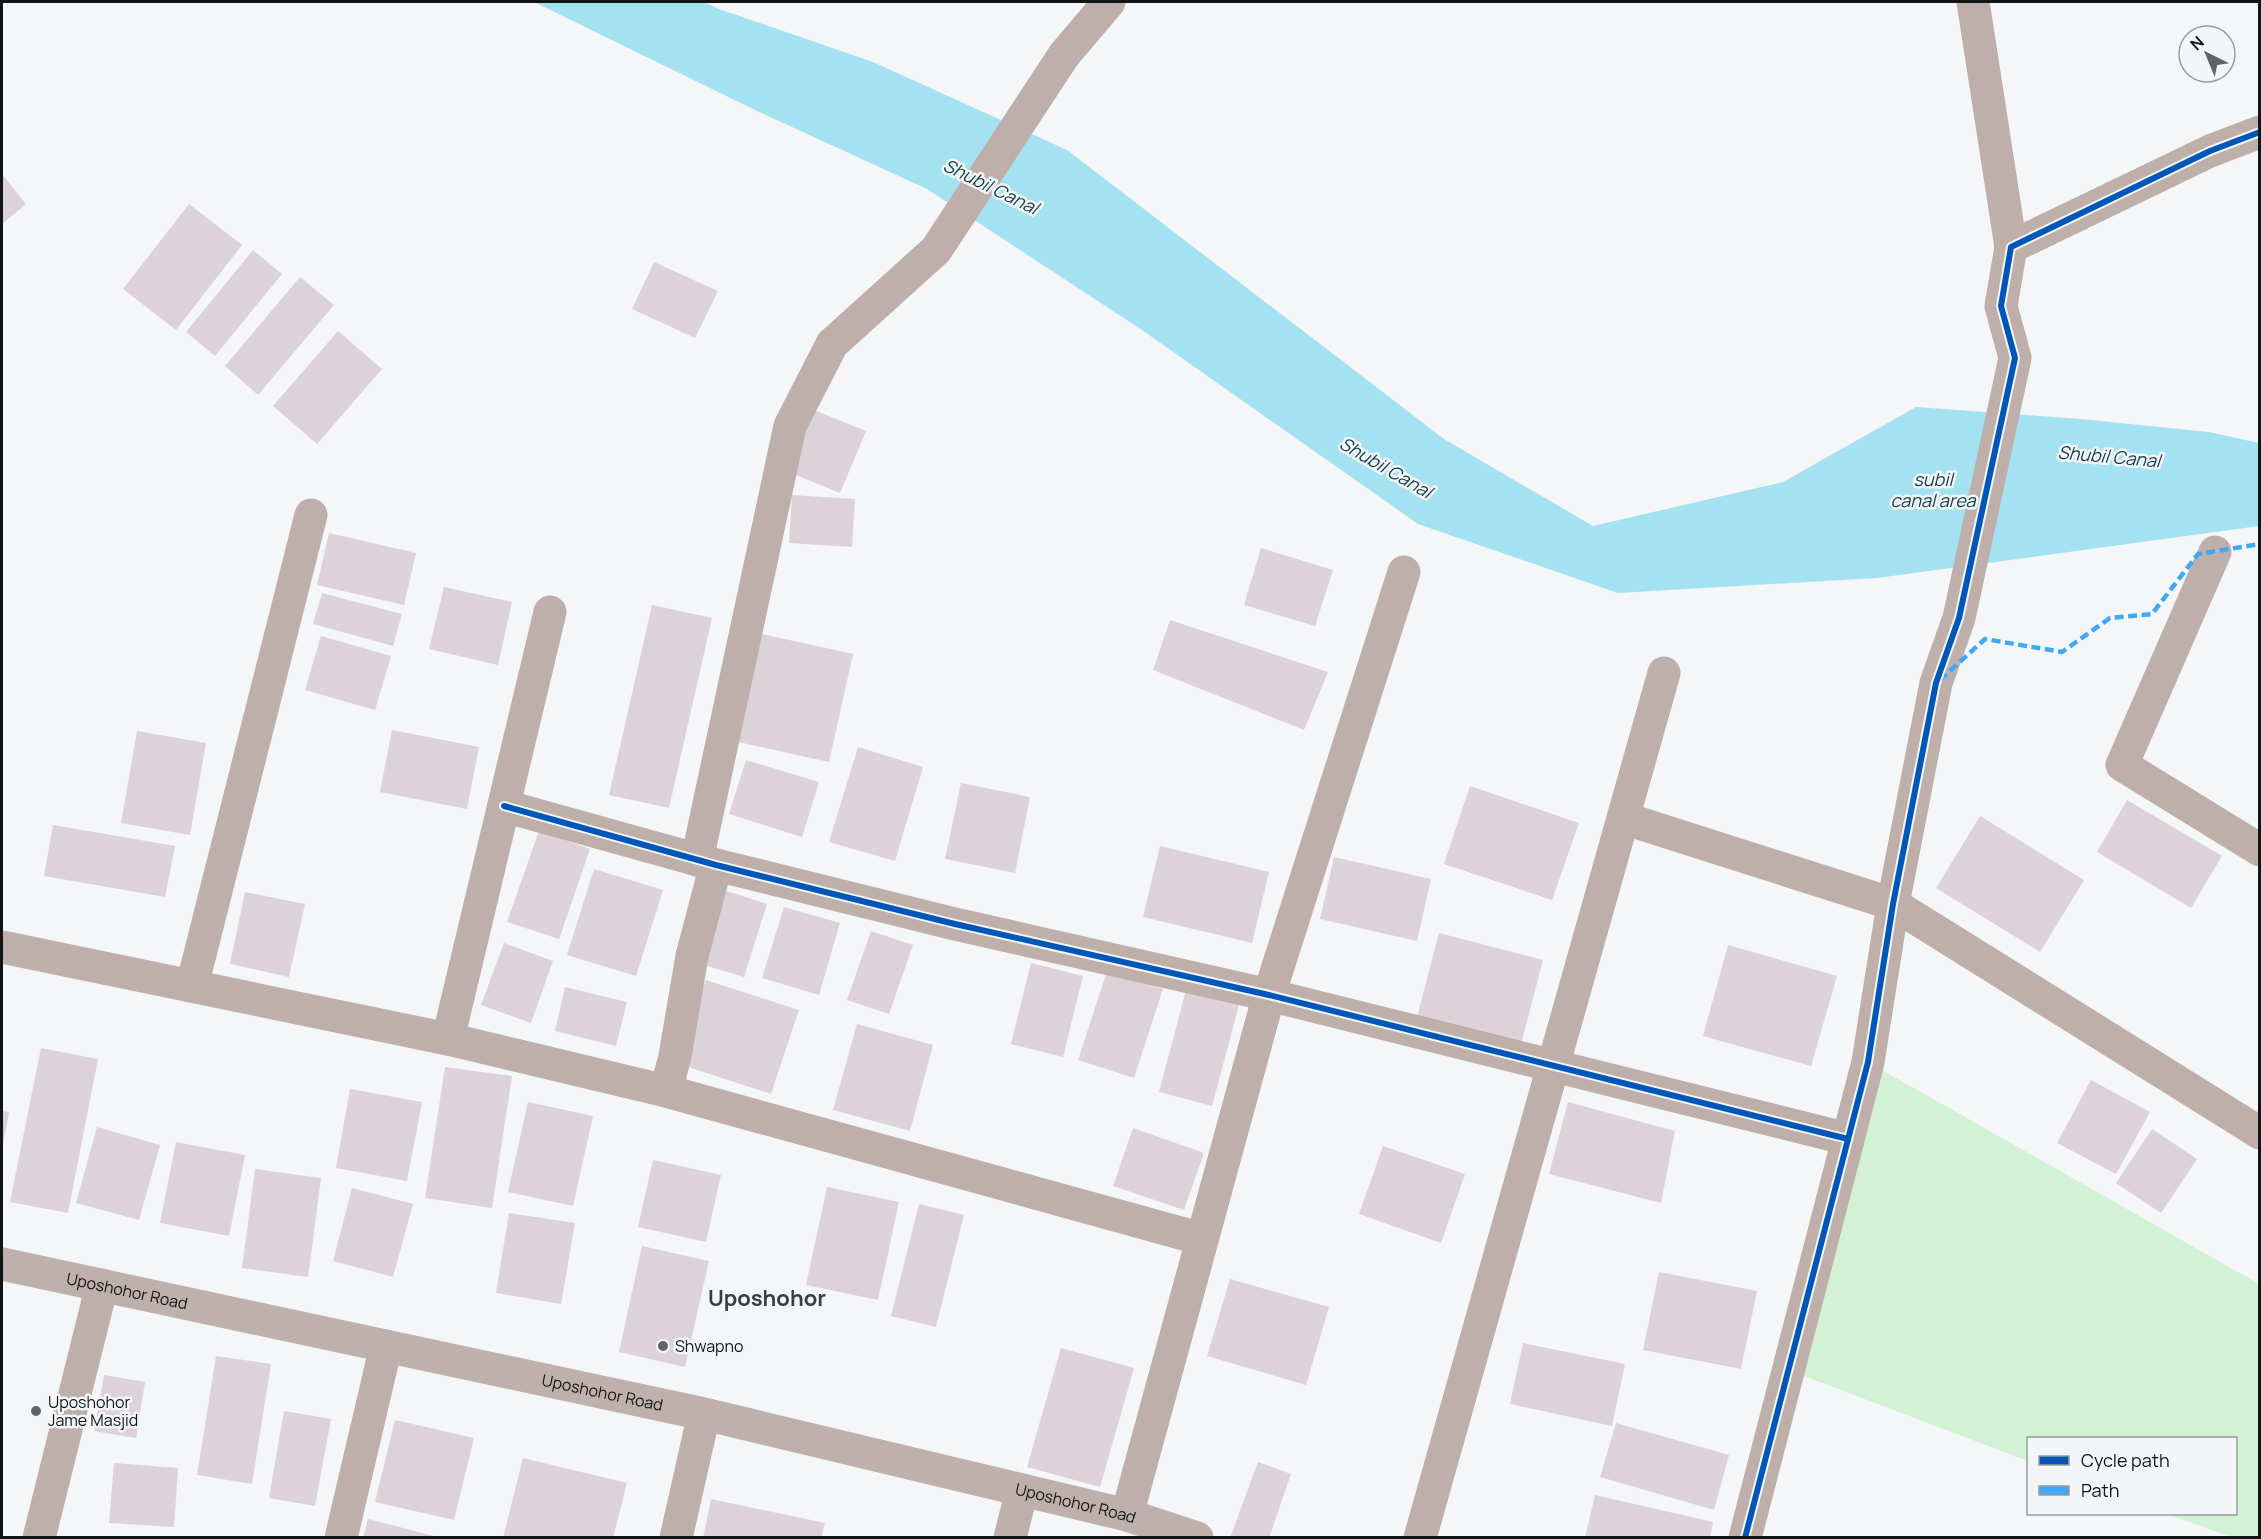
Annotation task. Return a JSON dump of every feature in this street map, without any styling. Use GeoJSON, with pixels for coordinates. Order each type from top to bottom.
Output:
{"type":"FeatureCollection","features":[{"type":"Feature","properties":{"kind":"main road","name":"Uposhohor Road"},"geometry":{"type":"LineString","coordinates":[[2,1264],[704,1414],[1126,1515],[1197,1538]]}},
{"type":"Feature","properties":{"kind":"street"},"geometry":{"type":"LineString","coordinates":[[666,1091],[675,1056],[706,862],[790,426],[832,344],[936,250],[1064,55],[1109,2]]}},
{"type":"Feature","properties":{"kind":"street"},"geometry":{"type":"LineString","coordinates":[[1745,1538],[1868,1062],[1893,904],[1936,683],[1959,618],[2015,358],[2001,306],[2011,247],[1973,2]]}},
{"type":"Feature","properties":{"kind":"street"},"geometry":{"type":"LineString","coordinates":[[2011,247],[2210,151],[2259,132]]}},
{"type":"Feature","properties":{"kind":"street"},"geometry":{"type":"LineString","coordinates":[[192,986],[310,515]]}},
{"type":"Feature","properties":{"kind":"street"},"geometry":{"type":"LineString","coordinates":[[2215,552],[2122,765],[2259,850]]}},
{"type":"Feature","properties":{"kind":"street"},"geometry":{"type":"LineString","coordinates":[[1126,1515],[1269,995],[1404,572]]}},
{"type":"Feature","properties":{"kind":"street"},"geometry":{"type":"LineString","coordinates":[[448,1039],[550,612]]}},
{"type":"Feature","properties":{"kind":"street"},"geometry":{"type":"LineString","coordinates":[[1420,1538],[1664,673]]}},
{"type":"Feature","properties":{"kind":"street"},"geometry":{"type":"LineString","coordinates":[[504,806],[706,862],[955,924],[1269,995],[1848,1139]]}},
{"type":"Feature","properties":{"kind":"street"},"geometry":{"type":"LineString","coordinates":[[1623,818],[1893,904],[2259,1132]]}},
{"type":"Feature","properties":{"kind":"street"},"geometry":{"type":"LineString","coordinates":[[2,947],[448,1039],[666,1091],[1202,1239]]}},
{"type":"Feature","properties":{"kind":"street"},"geometry":{"type":"LineString","coordinates":[[39,1538],[102,1285]]}},
{"type":"Feature","properties":{"kind":"street"},"geometry":{"type":"LineString","coordinates":[[340,1538],[386,1346]]}},
{"type":"Feature","properties":{"kind":"street"},"geometry":{"type":"LineString","coordinates":[[676,1538],[704,1414]]}},
{"type":"Feature","properties":{"kind":"street"},"geometry":{"type":"LineString","coordinates":[[1010,1538],[1022,1490]]}},
{"type":"Feature","properties":{"kind":"green space"},"geometry":{"type":"Polygon","coordinates":[[[1868,1062],[2259,1284],[2259,1537],[2231,1537],[2170,1515],[2237,1515],[2237,1437],[2027,1437],[2027,1461],[1788,1370],[1868,1062]]]}},
{"type":"Feature","properties":{"kind":"water","name":"subil canal area"},"geometry":{"type":"Polygon","coordinates":[[[534,2],[704,2],[873,62],[1067,150],[1444,439],[1593,526],[1783,482],[1916,407],[2081,419],[2209,432],[2259,443],[2259,526],[1877,578],[1618,593],[1418,524],[1142,330],[927,189],[755,110],[534,2]]]}},
{"type":"Feature","properties":{"kind":"building"},"geometry":{"type":"Polygon","coordinates":[[[2,174],[26,204],[2,224],[2,174]]]}},
{"type":"Feature","properties":{"kind":"building"},"geometry":{"type":"Polygon","coordinates":[[[189,204],[242,245],[176,330],[123,289],[189,204]]]}},
{"type":"Feature","properties":{"kind":"building"},"geometry":{"type":"Polygon","coordinates":[[[253,250],[282,274],[215,356],[186,332],[253,250]]]}},
{"type":"Feature","properties":{"kind":"building"},"geometry":{"type":"Polygon","coordinates":[[[654,262],[718,291],[695,338],[632,309],[654,262]]]}},
{"type":"Feature","properties":{"kind":"building"},"geometry":{"type":"Polygon","coordinates":[[[300,277],[334,305],[258,395],[225,366],[300,277]]]}},
{"type":"Feature","properties":{"kind":"building"},"geometry":{"type":"Polygon","coordinates":[[[338,331],[382,369],[317,444],[273,406],[338,331]]]}},
{"type":"Feature","properties":{"kind":"building"},"geometry":{"type":"Polygon","coordinates":[[[809,408],[866,431],[840,493],[784,470],[809,408]]]}},
{"type":"Feature","properties":{"kind":"building"},"geometry":{"type":"Polygon","coordinates":[[[792,495],[855,499],[852,547],[789,543],[792,495]]]}},
{"type":"Feature","properties":{"kind":"building"},"geometry":{"type":"Polygon","coordinates":[[[329,533],[416,553],[404,605],[317,585],[329,533]]]}},
{"type":"Feature","properties":{"kind":"building"},"geometry":{"type":"Polygon","coordinates":[[[1261,548],[1333,570],[1315,626],[1244,605],[1261,548]]]}},
{"type":"Feature","properties":{"kind":"building"},"geometry":{"type":"Polygon","coordinates":[[[444,587],[512,602],[498,665],[429,649],[444,587]]]}},
{"type":"Feature","properties":{"kind":"building"},"geometry":{"type":"Polygon","coordinates":[[[322,593],[402,614],[393,646],[313,624],[322,593]]]}},
{"type":"Feature","properties":{"kind":"building"},"geometry":{"type":"Polygon","coordinates":[[[652,605],[712,618],[669,808],[609,795],[652,605]]]}},
{"type":"Feature","properties":{"kind":"building"},"geometry":{"type":"Polygon","coordinates":[[[1170,620],[1328,672],[1304,730],[1153,670],[1170,620]]]}},
{"type":"Feature","properties":{"kind":"building"},"geometry":{"type":"Polygon","coordinates":[[[762,634],[853,654],[829,762],[738,742],[762,634]]]}},
{"type":"Feature","properties":{"kind":"building"},"geometry":{"type":"Polygon","coordinates":[[[321,636],[391,656],[375,710],[305,690],[321,636]]]}},
{"type":"Feature","properties":{"kind":"building"},"geometry":{"type":"Polygon","coordinates":[[[392,730],[479,747],[467,809],[380,792],[392,730]]]}},
{"type":"Feature","properties":{"kind":"building"},"geometry":{"type":"Polygon","coordinates":[[[137,731],[206,743],[190,835],[121,823],[137,731]]]}},
{"type":"Feature","properties":{"kind":"building"},"geometry":{"type":"Polygon","coordinates":[[[858,747],[923,767],[895,861],[829,842],[858,747]]]}},
{"type":"Feature","properties":{"kind":"building"},"geometry":{"type":"Polygon","coordinates":[[[746,760],[819,782],[802,837],[729,814],[746,760]]]}},
{"type":"Feature","properties":{"kind":"building"},"geometry":{"type":"Polygon","coordinates":[[[961,783],[1030,797],[1015,873],[945,859],[961,783]]]}},
{"type":"Feature","properties":{"kind":"building"},"geometry":{"type":"Polygon","coordinates":[[[1470,786],[1579,823],[1552,900],[1444,864],[1470,786]]]}},
{"type":"Feature","properties":{"kind":"building"},"geometry":{"type":"Polygon","coordinates":[[[2127,800],[2222,856],[2191,908],[2097,852],[2127,800]]]}},
{"type":"Feature","properties":{"kind":"building"},"geometry":{"type":"Polygon","coordinates":[[[1980,816],[2084,880],[2040,952],[1936,888],[1980,816]]]}},
{"type":"Feature","properties":{"kind":"building"},"geometry":{"type":"Polygon","coordinates":[[[53,825],[175,846],[165,897],[44,876],[53,825]]]}},
{"type":"Feature","properties":{"kind":"building"},"geometry":{"type":"Polygon","coordinates":[[[539,831],[590,849],[559,939],[507,922],[539,831]]]}},
{"type":"Feature","properties":{"kind":"building"},"geometry":{"type":"Polygon","coordinates":[[[1160,846],[1269,872],[1252,943],[1143,917],[1160,846]]]}},
{"type":"Feature","properties":{"kind":"building"},"geometry":{"type":"Polygon","coordinates":[[[1334,857],[1431,879],[1417,941],[1320,919],[1334,857]]]}},
{"type":"Feature","properties":{"kind":"building"},"geometry":{"type":"Polygon","coordinates":[[[594,869],[663,890],[636,976],[567,955],[594,869]]]}},
{"type":"Feature","properties":{"kind":"building"},"geometry":{"type":"Polygon","coordinates":[[[718,888],[767,904],[744,977],[694,962],[718,888]]]}},
{"type":"Feature","properties":{"kind":"building"},"geometry":{"type":"Polygon","coordinates":[[[245,892],[305,904],[289,977],[230,964],[245,892]]]}},
{"type":"Feature","properties":{"kind":"building"},"geometry":{"type":"Polygon","coordinates":[[[784,907],[840,923],[819,995],[762,978],[784,907]]]}},
{"type":"Feature","properties":{"kind":"building"},"geometry":{"type":"Polygon","coordinates":[[[871,931],[913,945],[889,1014],[847,1000],[871,931]]]}},
{"type":"Feature","properties":{"kind":"building"},"geometry":{"type":"Polygon","coordinates":[[[1439,933],[1543,960],[1521,1044],[1417,1017],[1439,933]]]}},
{"type":"Feature","properties":{"kind":"building"},"geometry":{"type":"Polygon","coordinates":[[[504,943],[553,961],[531,1023],[481,1005],[504,943]]]}},
{"type":"Feature","properties":{"kind":"building"},"geometry":{"type":"Polygon","coordinates":[[[1728,945],[1837,976],[1811,1066],[1703,1036],[1728,945]]]}},
{"type":"Feature","properties":{"kind":"building"},"geometry":{"type":"Polygon","coordinates":[[[1031,963],[1083,976],[1063,1057],[1011,1044],[1031,963]]]}},
{"type":"Feature","properties":{"kind":"building"},"geometry":{"type":"Polygon","coordinates":[[[1107,971],[1163,989],[1134,1078],[1078,1060],[1107,971]]]}},
{"type":"Feature","properties":{"kind":"building"},"geometry":{"type":"Polygon","coordinates":[[[706,980],[799,1010],[771,1094],[679,1064],[706,980]]]}},
{"type":"Feature","properties":{"kind":"building"},"geometry":{"type":"Polygon","coordinates":[[[565,987],[627,1002],[616,1046],[555,1031],[565,987]]]}},
{"type":"Feature","properties":{"kind":"building"},"geometry":{"type":"Polygon","coordinates":[[[1186,990],[1239,1005],[1212,1106],[1159,1092],[1186,990]]]}},
{"type":"Feature","properties":{"kind":"building"},"geometry":{"type":"Polygon","coordinates":[[[857,1024],[933,1045],[910,1131],[833,1110],[857,1024]]]}},
{"type":"Feature","properties":{"kind":"building"},"geometry":{"type":"Polygon","coordinates":[[[41,1048],[98,1059],[68,1213],[10,1202],[41,1048]]]}},
{"type":"Feature","properties":{"kind":"building"},"geometry":{"type":"Polygon","coordinates":[[[445,1067],[512,1076],[492,1208],[425,1198],[445,1067]]]}},
{"type":"Feature","properties":{"kind":"building"},"geometry":{"type":"Polygon","coordinates":[[[2091,1080],[2150,1112],[2116,1174],[2057,1143],[2091,1080]]]}},
{"type":"Feature","properties":{"kind":"building"},"geometry":{"type":"Polygon","coordinates":[[[350,1089],[422,1102],[407,1181],[336,1168],[350,1089]]]}},
{"type":"Feature","properties":{"kind":"building"},"geometry":{"type":"Polygon","coordinates":[[[528,1102],[593,1116],[573,1206],[508,1192],[528,1102]]]}},
{"type":"Feature","properties":{"kind":"building"},"geometry":{"type":"Polygon","coordinates":[[[1568,1102],[1675,1131],[1661,1203],[1549,1174],[1568,1102]]]}},
{"type":"Feature","properties":{"kind":"building"},"geometry":{"type":"Polygon","coordinates":[[[2,1111],[9,1112],[3,1145],[2,1144],[2,1111]]]}},
{"type":"Feature","properties":{"kind":"building"},"geometry":{"type":"Polygon","coordinates":[[[97,1127],[160,1145],[139,1220],[76,1203],[97,1127]]]}},
{"type":"Feature","properties":{"kind":"building"},"geometry":{"type":"Polygon","coordinates":[[[1133,1128],[1204,1153],[1184,1210],[1113,1186],[1133,1128]]]}},
{"type":"Feature","properties":{"kind":"building"},"geometry":{"type":"Polygon","coordinates":[[[2152,1129],[2197,1159],[2161,1213],[2116,1183],[2152,1129]]]}},
{"type":"Feature","properties":{"kind":"building"},"geometry":{"type":"Polygon","coordinates":[[[176,1142],[245,1155],[229,1236],[160,1223],[176,1142]]]}},
{"type":"Feature","properties":{"kind":"building"},"geometry":{"type":"Polygon","coordinates":[[[1383,1146],[1465,1174],[1441,1243],[1359,1214],[1383,1146]]]}},
{"type":"Feature","properties":{"kind":"building"},"geometry":{"type":"Polygon","coordinates":[[[653,1160],[721,1175],[706,1242],[638,1227],[653,1160]]]}},
{"type":"Feature","properties":{"kind":"building"},"geometry":{"type":"Polygon","coordinates":[[[255,1169],[321,1178],[308,1277],[242,1268],[255,1169]]]}},
{"type":"Feature","properties":{"kind":"building"},"geometry":{"type":"Polygon","coordinates":[[[827,1187],[899,1202],[878,1300],[806,1285],[827,1187]]]}},
{"type":"Feature","properties":{"kind":"building"},"geometry":{"type":"Polygon","coordinates":[[[352,1188],[413,1204],[393,1277],[333,1261],[352,1188]]]}},
{"type":"Feature","properties":{"kind":"building"},"geometry":{"type":"Polygon","coordinates":[[[919,1204],[964,1215],[936,1327],[891,1316],[919,1204]]]}},
{"type":"Feature","properties":{"kind":"building"},"geometry":{"type":"Polygon","coordinates":[[[509,1213],[575,1223],[561,1304],[496,1293],[509,1213]]]}},
{"type":"Feature","properties":{"kind":"building"},"geometry":{"type":"Polygon","coordinates":[[[642,1246],[709,1261],[685,1367],[619,1352],[642,1246]]]}},
{"type":"Feature","properties":{"kind":"building"},"geometry":{"type":"Polygon","coordinates":[[[1659,1272],[1757,1291],[1741,1369],[1643,1350],[1659,1272]]]}},
{"type":"Feature","properties":{"kind":"building"},"geometry":{"type":"Polygon","coordinates":[[[1230,1279],[1329,1307],[1306,1385],[1207,1356],[1230,1279]]]}},
{"type":"Feature","properties":{"kind":"building"},"geometry":{"type":"Polygon","coordinates":[[[1523,1343],[1625,1364],[1612,1426],[1510,1404],[1523,1343]]]}},
{"type":"Feature","properties":{"kind":"building"},"geometry":{"type":"Polygon","coordinates":[[[1061,1348],[1134,1368],[1100,1487],[1027,1467],[1061,1348]]]}},
{"type":"Feature","properties":{"kind":"building"},"geometry":{"type":"Polygon","coordinates":[[[216,1356],[271,1364],[252,1484],[197,1475],[216,1356]]]}},
{"type":"Feature","properties":{"kind":"building"},"geometry":{"type":"Polygon","coordinates":[[[104,1375],[145,1382],[136,1438],[94,1431],[104,1375]]]}},
{"type":"Feature","properties":{"kind":"building"},"geometry":{"type":"Polygon","coordinates":[[[284,1411],[331,1419],[315,1506],[269,1498],[284,1411]]]}},
{"type":"Feature","properties":{"kind":"building"},"geometry":{"type":"Polygon","coordinates":[[[395,1420],[474,1438],[454,1520],[375,1502],[395,1420]]]}},
{"type":"Feature","properties":{"kind":"building"},"geometry":{"type":"Polygon","coordinates":[[[1616,1423],[1729,1455],[1714,1510],[1600,1477],[1616,1423]]]}},
{"type":"Feature","properties":{"kind":"building"},"geometry":{"type":"Polygon","coordinates":[[[523,1458],[627,1483],[613,1538],[503,1538],[523,1458]]]}},
{"type":"Feature","properties":{"kind":"building"},"geometry":{"type":"Polygon","coordinates":[[[1258,1462],[1291,1474],[1269,1538],[1230,1538],[1258,1462]]]}},
{"type":"Feature","properties":{"kind":"building"},"geometry":{"type":"Polygon","coordinates":[[[114,1463],[178,1468],[174,1527],[109,1523],[114,1463]]]}},
{"type":"Feature","properties":{"kind":"building"},"geometry":{"type":"Polygon","coordinates":[[[1595,1495],[1713,1522],[1710,1538],[1585,1538],[1595,1495]]]}},
{"type":"Feature","properties":{"kind":"building"},"geometry":{"type":"Polygon","coordinates":[[[711,1499],[825,1523],[821,1538],[703,1538],[711,1499]]]}},
{"type":"Feature","properties":{"kind":"building"},"geometry":{"type":"Polygon","coordinates":[[[368,1519],[438,1537],[438,1538],[363,1538],[368,1519]]]}},
{"type":"Feature","properties":{"kind":"marked path"},"geometry":{"type":"LineString","coordinates":[[1940,680],[1985,639],[2062,652],[2110,618],[2152,614],[2198,554],[2260,544]]}},
{"type":"Feature","properties":{"kind":"cycle path"},"geometry":{"type":"LineString","coordinates":[[1745,1538],[1868,1062],[1893,904],[1936,683],[1959,618],[2015,358],[2001,306],[2011,247],[2210,151],[2260,132]]}},
{"type":"Feature","properties":{"kind":"cycle path"},"geometry":{"type":"LineString","coordinates":[[504,806],[716,865],[955,924],[1269,995],[1848,1139]]}},
{"type":"Feature","properties":{"kind":"place","name":"Shwapno"},"geometry":{"type":"Point","coordinates":[663,1346]}},
{"type":"Feature","properties":{"kind":"place","name":"Uposhohor Jame Masjid"},"geometry":{"type":"Point","coordinates":[36,1411]}},
{"type":"Feature","properties":{"kind":"district","name":"Uposhohor"},"geometry":{"type":"Point","coordinates":[767,1298]}},
{"type":"Feature","properties":{"kind":"water label","name":"Shubil Canal"},"geometry":{"type":"Point","coordinates":[991,186]}},
{"type":"Feature","properties":{"kind":"water label","name":"Shubil Canal"},"geometry":{"type":"Point","coordinates":[2109,456]}},
{"type":"Feature","properties":{"kind":"water label","name":"Shubil Canal"},"geometry":{"type":"Point","coordinates":[1386,467]}}]}
